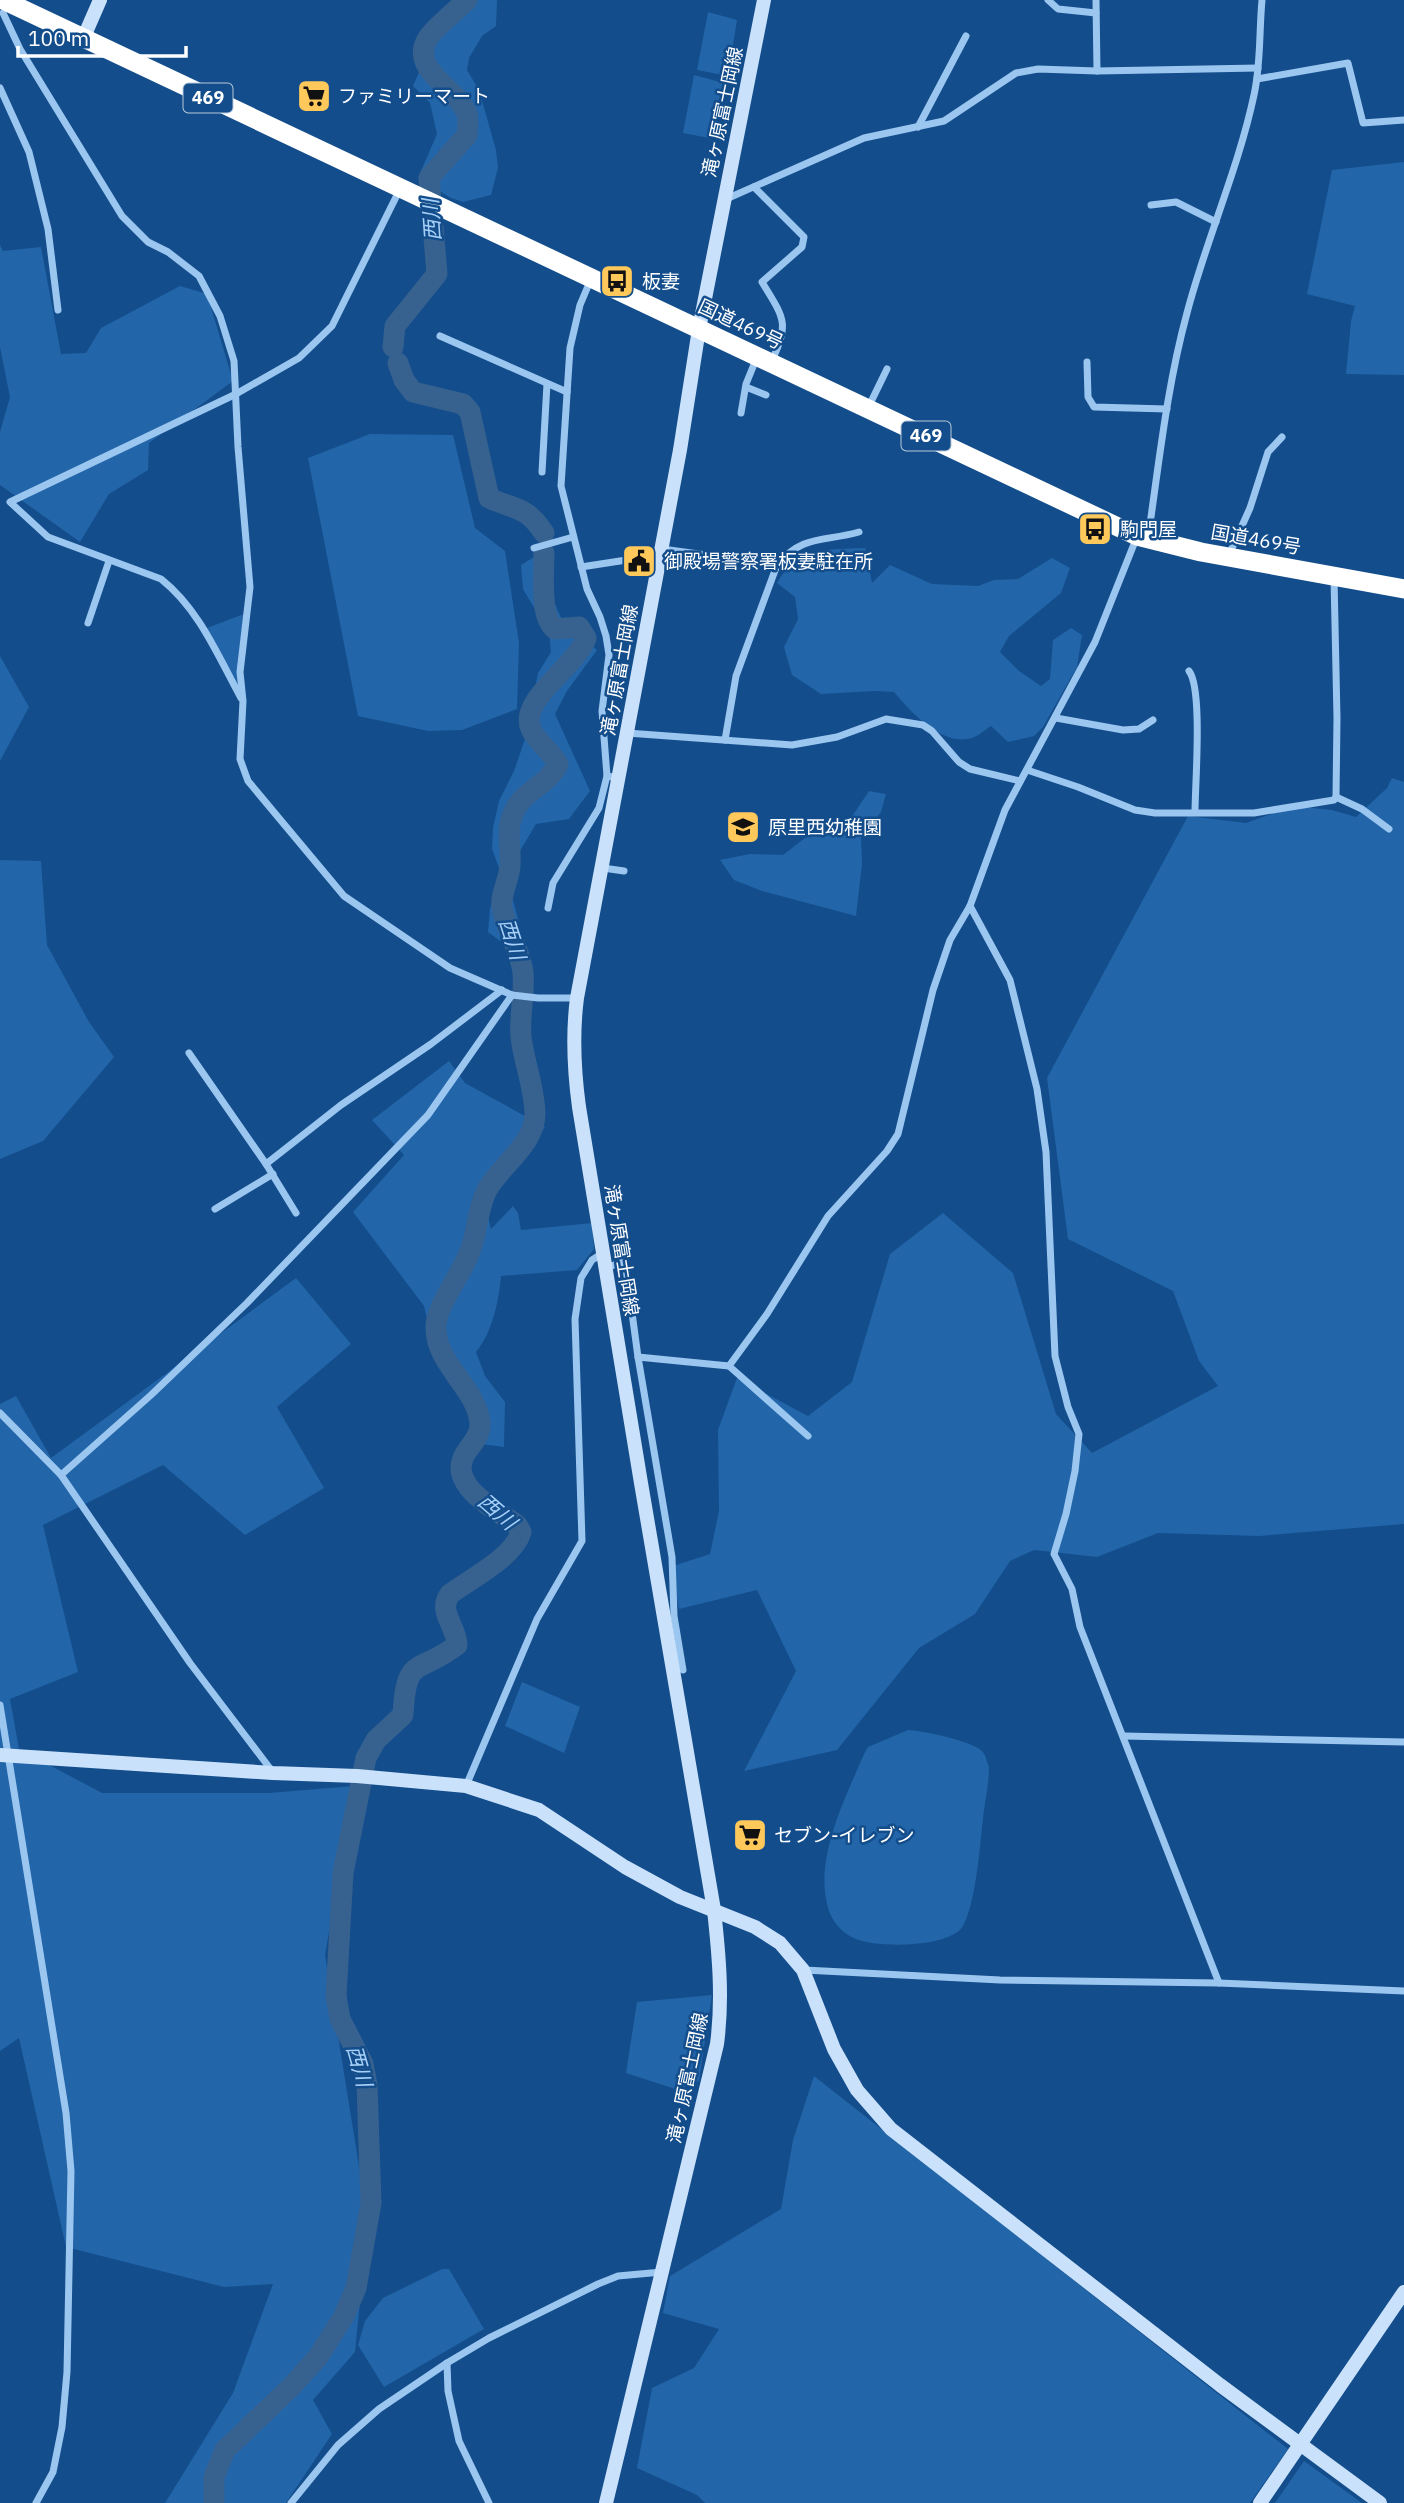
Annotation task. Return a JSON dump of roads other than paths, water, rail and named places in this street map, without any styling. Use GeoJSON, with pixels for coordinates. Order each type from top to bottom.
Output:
{"type":"FeatureCollection","features":[{"type":"Feature","properties":{"kind":"highway","name":"国道469号"},"geometry":{"type":"LineString","coordinates":[[4,5],[83,39],[1142,538],[1228,557],[1404,589]]}},
{"type":"Feature","properties":{"kind":"main road"},"geometry":{"type":"LineString","coordinates":[[83,39],[100,0]]}},
{"type":"Feature","properties":{"kind":"main road","name":"滝ヶ原富士岡線"},"geometry":{"type":"LineString","coordinates":[[606,2503],[717,2044],[721,2015],[721,1967],[714,1910],[573,1066],[572,1033],[603,868],[613,777],[627,733],[680,450],[698,329],[764,0]]}},
{"type":"Feature","properties":{"kind":"main road"},"geometry":{"type":"LineString","coordinates":[[4,1755],[357,1776],[466,1786],[539,1810],[625,1867],[680,1897],[755,1927],[780,1942],[803,1970],[834,2049],[857,2090],[891,2129],[1220,2385],[1380,2503]]}},
{"type":"Feature","properties":{"kind":"main road"},"geometry":{"type":"LineString","coordinates":[[1260,2503],[1404,2292]]}},
{"type":"Feature","properties":{"kind":"street"},"geometry":{"type":"LineString","coordinates":[[1048,0],[1058,9],[1096,13]]}},
{"type":"Feature","properties":{"kind":"street"},"geometry":{"type":"LineString","coordinates":[[1096,0],[1097,71]]}},
{"type":"Feature","properties":{"kind":"street"},"geometry":{"type":"LineString","coordinates":[[729,1366],[767,1314],[828,1216],[887,1151],[898,1134],[933,990],[950,940],[970,906],[1005,810],[1095,642],[1142,538],[1186,314],[1241,146],[1257,79],[1262,0]]}},
{"type":"Feature","properties":{"kind":"street"},"geometry":{"type":"LineString","coordinates":[[0,22],[4,5]]}},
{"type":"Feature","properties":{"kind":"street"},"geometry":{"type":"LineString","coordinates":[[4,5],[20,49],[122,216],[148,242],[168,251],[199,276],[220,316],[234,361],[250,587],[240,672],[243,701],[240,759],[248,781],[344,896],[450,968],[512,995],[577,998]]}},
{"type":"Feature","properties":{"kind":"street"},"geometry":{"type":"LineString","coordinates":[[918,127],[966,36]]}},
{"type":"Feature","properties":{"kind":"street"},"geometry":{"type":"LineString","coordinates":[[1257,79],[1348,63],[1363,123],[1404,120]]}},
{"type":"Feature","properties":{"kind":"street"},"geometry":{"type":"LineString","coordinates":[[723,201],[864,138],[944,121],[1016,73],[1038,69],[1097,71],[1258,68]]}},
{"type":"Feature","properties":{"kind":"street"},"geometry":{"type":"LineString","coordinates":[[0,88],[29,152],[48,229],[58,310]]}},
{"type":"Feature","properties":{"kind":"street"},"geometry":{"type":"LineString","coordinates":[[741,413],[746,387],[764,360],[782,340],[782,316],[762,282],[802,247],[804,237],[754,187]]}},
{"type":"Feature","properties":{"kind":"street"},"geometry":{"type":"LineString","coordinates":[[243,701],[195,615],[175,590],[161,579],[48,537],[10,502],[236,394],[299,358],[332,326],[407,192]]}},
{"type":"Feature","properties":{"kind":"street"},"geometry":{"type":"LineString","coordinates":[[1151,205],[1176,202],[1216,222]]}},
{"type":"Feature","properties":{"kind":"street"},"geometry":{"type":"LineString","coordinates":[[548,908],[553,883],[613,777],[602,710],[609,655],[600,617],[580,567],[561,486],[570,348],[580,304],[591,279]]}},
{"type":"Feature","properties":{"kind":"street"},"geometry":{"type":"LineString","coordinates":[[440,337],[567,392]]}},
{"type":"Feature","properties":{"kind":"street"},"geometry":{"type":"LineString","coordinates":[[1087,362],[1088,397],[1094,407],[1167,409]]}},
{"type":"Feature","properties":{"kind":"street"},"geometry":{"type":"LineString","coordinates":[[868,409],[887,369]]}},
{"type":"Feature","properties":{"kind":"street"},"geometry":{"type":"LineString","coordinates":[[542,472],[547,384]]}},
{"type":"Feature","properties":{"kind":"street"},"geometry":{"type":"LineString","coordinates":[[746,387],[766,395]]}},
{"type":"Feature","properties":{"kind":"street"},"geometry":{"type":"LineString","coordinates":[[1228,557],[1250,508],[1268,452],[1282,437]]}},
{"type":"Feature","properties":{"kind":"street"},"geometry":{"type":"LineString","coordinates":[[725,740],[736,676],[777,565],[790,550],[803,543],[859,532]]}},
{"type":"Feature","properties":{"kind":"street"},"geometry":{"type":"LineString","coordinates":[[534,548],[573,537]]}},
{"type":"Feature","properties":{"kind":"street"},"geometry":{"type":"LineString","coordinates":[[580,567],[661,552],[728,558]]}},
{"type":"Feature","properties":{"kind":"street"},"geometry":{"type":"LineString","coordinates":[[88,623],[109,561]]}},
{"type":"Feature","properties":{"kind":"street"},"geometry":{"type":"LineString","coordinates":[[1334,576],[1336,797]]}},
{"type":"Feature","properties":{"kind":"street"},"geometry":{"type":"LineString","coordinates":[[1189,671],[1193,677],[1196,698],[1195,812]]}},
{"type":"Feature","properties":{"kind":"street"},"geometry":{"type":"LineString","coordinates":[[1056,718],[1123,730],[1139,729],[1153,720]]}},
{"type":"Feature","properties":{"kind":"street"},"geometry":{"type":"LineString","coordinates":[[627,733],[792,745],[837,737],[886,719],[923,725],[932,731],[958,762],[970,769],[1020,781]]}},
{"type":"Feature","properties":{"kind":"street"},"geometry":{"type":"LineString","coordinates":[[1027,770],[1078,786],[1135,810],[1156,813],[1254,813],[1334,800],[1336,797]]}},
{"type":"Feature","properties":{"kind":"street"},"geometry":{"type":"LineString","coordinates":[[1336,797],[1362,809],[1389,829]]}},
{"type":"Feature","properties":{"kind":"street"},"geometry":{"type":"LineString","coordinates":[[603,868],[624,871]]}},
{"type":"Feature","properties":{"kind":"street"},"geometry":{"type":"LineString","coordinates":[[970,906],[1010,979],[1037,1089],[1046,1152],[1055,1356],[1068,1407],[1079,1434],[1066,1514],[1054,1554],[1072,1589],[1080,1627],[1219,1983]]}},
{"type":"Feature","properties":{"kind":"street"},"geometry":{"type":"LineString","coordinates":[[266,1164],[341,1105],[431,1044],[502,990]]}},
{"type":"Feature","properties":{"kind":"street"},"geometry":{"type":"LineString","coordinates":[[61,1475],[151,1395],[247,1303],[428,1115],[512,995]]}},
{"type":"Feature","properties":{"kind":"street"},"geometry":{"type":"LineString","coordinates":[[189,1053],[273,1174],[296,1213]]}},
{"type":"Feature","properties":{"kind":"street"},"geometry":{"type":"LineString","coordinates":[[215,1209],[273,1174]]}},
{"type":"Feature","properties":{"kind":"street"},"geometry":{"type":"LineString","coordinates":[[466,1786],[537,1619],[582,1541],[575,1319],[581,1278],[592,1260],[603,1252]]}},
{"type":"Feature","properties":{"kind":"street"},"geometry":{"type":"LineString","coordinates":[[606,1268],[625,1261],[638,1357],[673,1557],[674,1616],[683,1671]]}},
{"type":"Feature","properties":{"kind":"street"},"geometry":{"type":"LineString","coordinates":[[638,1357],[729,1366],[808,1436]]}},
{"type":"Feature","properties":{"kind":"street"},"geometry":{"type":"LineString","coordinates":[[0,1413],[61,1475],[190,1663],[273,1773]]}},
{"type":"Feature","properties":{"kind":"street"},"geometry":{"type":"LineString","coordinates":[[0,1706],[4,1755],[66,2113],[71,2167],[67,2372],[62,2427],[53,2472],[36,2503]]}},
{"type":"Feature","properties":{"kind":"street"},"geometry":{"type":"LineString","coordinates":[[1124,1736],[1404,1742]]}},
{"type":"Feature","properties":{"kind":"street"},"geometry":{"type":"LineString","coordinates":[[803,1970],[1000,1980],[1219,1983],[1404,1991]]}},
{"type":"Feature","properties":{"kind":"street"},"geometry":{"type":"LineString","coordinates":[[292,2503],[338,2445],[379,2409],[447,2363],[489,2338],[598,2284],[618,2276],[662,2272]]}},
{"type":"Feature","properties":{"kind":"street"},"geometry":{"type":"LineString","coordinates":[[447,2363],[448,2390],[459,2441],[489,2503]]}},
{"type":"Feature","properties":{"kind":"waterway","name":"西川"},"geometry":{"type":"LineString","coordinates":[[393,347],[395,326],[437,274],[429,178],[467,135],[467,114],[455,96],[429,70],[424,49],[431,34],[467,0]]}},
{"type":"Feature","properties":{"kind":"waterway","name":"西川"},"geometry":{"type":"LineString","coordinates":[[398,363],[404,380],[413,392],[463,404],[470,412],[489,498],[526,513],[544,533]]}},
{"type":"Feature","properties":{"kind":"waterway","name":"西川"},"geometry":{"type":"LineString","coordinates":[[214,2503],[214,2477],[225,2450],[291,2387],[318,2357],[344,2316],[356,2288],[371,2203],[367,2085],[363,2064],[340,2019],[336,1996],[343,1873],[366,1758],[376,1740],[403,1715],[407,1683],[411,1674],[416,1668],[457,1645],[446,1607],[450,1594],[501,1558],[517,1541],[521,1532],[517,1525],[475,1494],[462,1474],[462,1463],[478,1435],[480,1423],[472,1399],[442,1354],[436,1328],[439,1311],[474,1240],[487,1190],[523,1146],[533,1126],[535,1115],[521,1037],[523,973],[502,908],[502,898],[510,866],[509,835],[514,812],[525,796],[547,779],[558,764],[536,738],[529,718],[540,695],[581,649],[586,638],[579,627],[555,629],[550,623],[543,594],[544,553]]}},
{"type":"Feature","properties":{"kind":"place","name":"ファミリーマート"},"geometry":{"type":"Point","coordinates":[314,96]}},
{"type":"Feature","properties":{"kind":"place","name":"板妻"},"geometry":{"type":"Point","coordinates":[617,281]}},
{"type":"Feature","properties":{"kind":"place","name":"駒門屋"},"geometry":{"type":"Point","coordinates":[1095,529]}},
{"type":"Feature","properties":{"kind":"place","name":"御殿場警察署板妻駐在所"},"geometry":{"type":"Point","coordinates":[639,561]}},
{"type":"Feature","properties":{"kind":"place","name":"原里西幼稚園"},"geometry":{"type":"Point","coordinates":[743,827]}},
{"type":"Feature","properties":{"kind":"place","name":"セブン-イレブン"},"geometry":{"type":"Point","coordinates":[750,1835]}}]}
